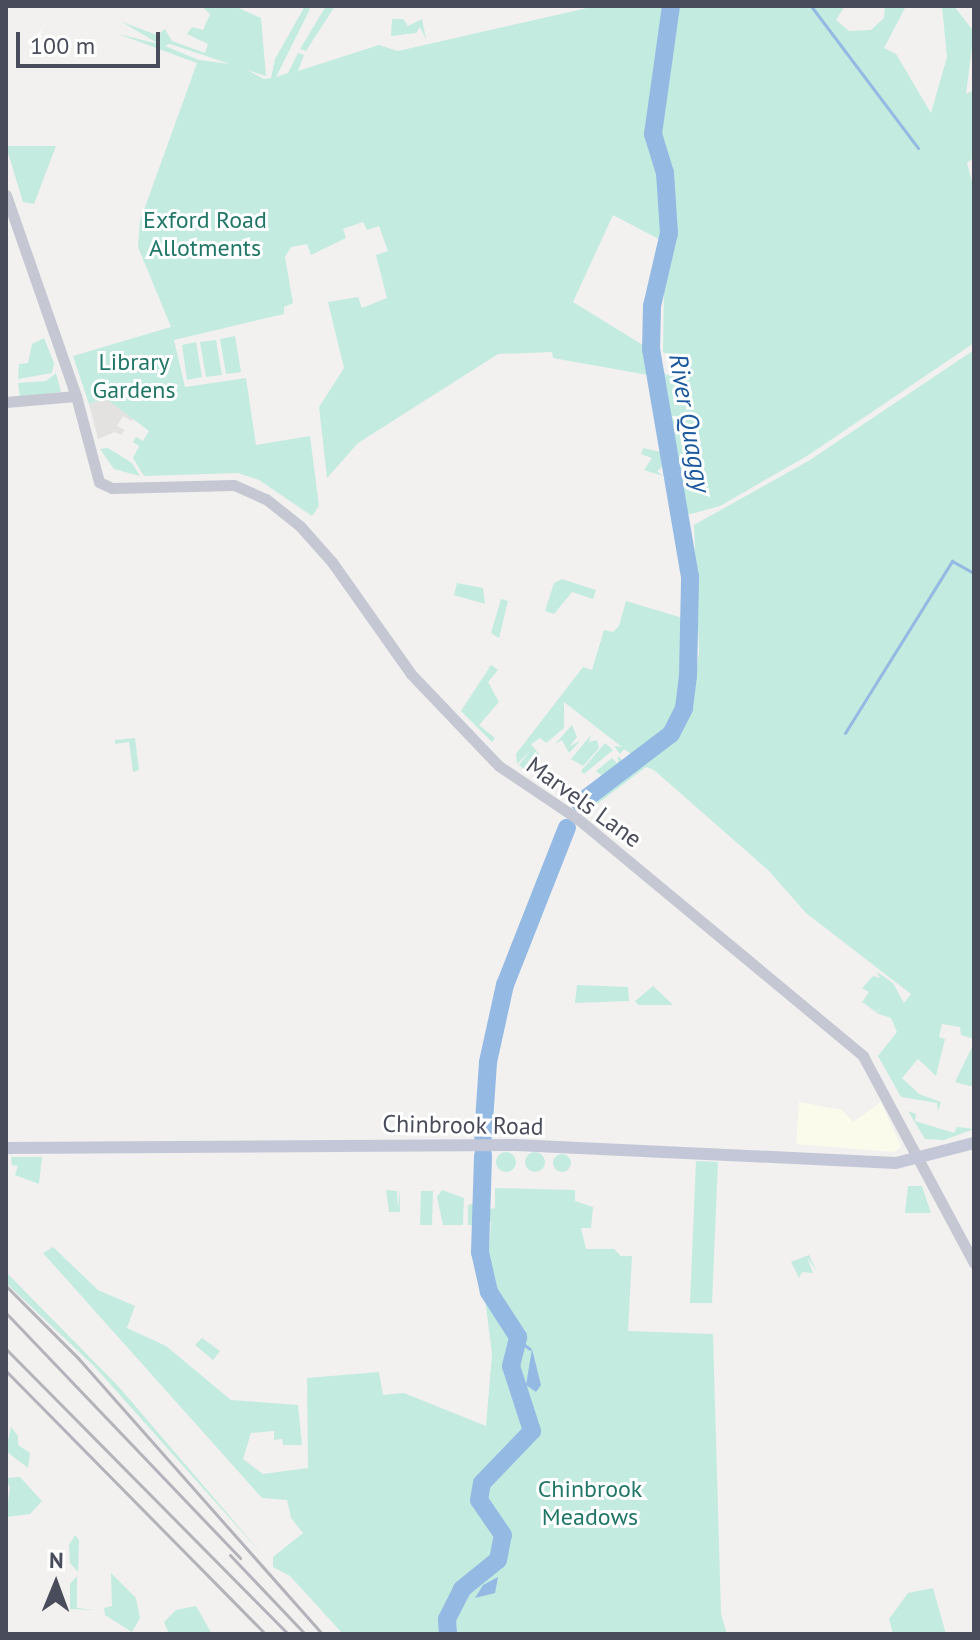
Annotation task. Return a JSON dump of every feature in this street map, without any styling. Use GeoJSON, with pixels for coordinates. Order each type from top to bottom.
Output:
{"type":"FeatureCollection","features":[{"type":"Feature","properties":{"kind":"main road","name":"Chinbrook Road"},"geometry":{"type":"LineString","coordinates":[[6,1148],[516,1145],[896,1163],[974,1143]]}},
{"type":"Feature","properties":{"kind":"street"},"geometry":{"type":"LineString","coordinates":[[6,195],[76,396],[6,402]]}},
{"type":"Feature","properties":{"kind":"street","name":"Marvels Lane"},"geometry":{"type":"LineString","coordinates":[[76,396],[95,471],[104,486],[222,483],[257,494],[290,517],[323,549],[411,674],[499,766],[578,819],[857,1049],[876,1073],[974,1263]]}},
{"type":"Feature","properties":{"kind":"shaded area"},"geometry":{"type":"Polygon","coordinates":[[[105,398],[134,417],[132,421],[123,416],[117,426],[125,430],[121,435],[115,432],[98,439],[89,404],[105,398]]]}},
{"type":"Feature","properties":{"kind":"shaded area"},"geometry":{"type":"Polygon","coordinates":[[[799,1102],[842,1110],[853,1122],[881,1102],[901,1147],[894,1152],[796,1144],[799,1102]]]}},
{"type":"Feature","properties":{"kind":"green space"},"geometry":{"type":"Polygon","coordinates":[[[201,6],[234,6],[261,18],[266,76],[247,70],[264,79],[271,78],[275,59],[305,6],[310,9],[276,77],[288,73],[298,53],[304,55],[298,71],[379,45],[398,51],[596,6],[845,6],[836,20],[849,31],[871,30],[884,18],[885,6],[906,6],[884,48],[896,54],[931,113],[947,57],[942,6],[954,6],[974,32],[966,94],[974,90],[974,157],[967,163],[974,189],[974,343],[807,456],[720,506],[691,514],[682,514],[651,353],[648,375],[553,358],[552,352],[498,354],[358,443],[327,478],[319,407],[344,368],[328,302],[358,297],[362,308],[387,298],[376,255],[388,251],[379,226],[367,230],[363,222],[343,229],[346,238],[311,255],[307,244],[291,247],[285,257],[293,303],[284,307],[284,314],[174,340],[185,387],[246,378],[256,445],[310,436],[319,506],[312,516],[259,480],[238,473],[144,476],[133,458],[139,446],[133,442],[136,437],[143,441],[149,431],[105,398],[89,404],[73,356],[171,327],[138,247],[140,221],[197,63],[118,34],[159,44],[122,22],[157,35],[165,29],[172,41],[205,53],[208,44],[187,34],[192,27],[203,30],[210,14],[201,6]],[[170,44],[165,46],[199,60],[230,64],[170,44]],[[613,215],[573,302],[651,350],[666,375],[691,371],[663,352],[664,289],[674,247],[613,215]]]}},
{"type":"Feature","properties":{"kind":"green space"},"geometry":{"type":"Polygon","coordinates":[[[326,6],[335,6],[306,51],[300,49],[326,6]]]}},
{"type":"Feature","properties":{"kind":"green space"},"geometry":{"type":"Polygon","coordinates":[[[392,19],[403,19],[408,26],[422,19],[426,39],[420,27],[416,33],[391,36],[392,19]]]}},
{"type":"Feature","properties":{"kind":"green space"},"geometry":{"type":"Polygon","coordinates":[[[6,146],[56,146],[34,204],[23,202],[6,146]]]}},
{"type":"Feature","properties":{"kind":"green space"},"geometry":{"type":"Polygon","coordinates":[[[235,336],[241,372],[226,374],[220,339],[235,336]]]}},
{"type":"Feature","properties":{"kind":"green space"},"geometry":{"type":"Polygon","coordinates":[[[44,338],[54,363],[52,373],[18,379],[19,364],[28,363],[32,344],[44,338]]]}},
{"type":"Feature","properties":{"kind":"green space"},"geometry":{"type":"Polygon","coordinates":[[[216,340],[222,375],[206,377],[200,342],[216,340]]]}},
{"type":"Feature","properties":{"kind":"green space"},"geometry":{"type":"Polygon","coordinates":[[[196,342],[202,377],[187,380],[182,345],[196,342]]]}},
{"type":"Feature","properties":{"kind":"green space"},"geometry":{"type":"Polygon","coordinates":[[[974,350],[974,1039],[961,1035],[960,1027],[942,1024],[939,1037],[945,1039],[936,1076],[918,1059],[902,1078],[919,1094],[941,1102],[938,1111],[937,1103],[901,1097],[878,1056],[897,1032],[891,1018],[876,1013],[882,1007],[876,1012],[862,1002],[869,992],[862,988],[873,976],[880,978],[877,972],[893,983],[904,1003],[911,994],[806,913],[769,871],[654,770],[646,767],[585,813],[580,808],[674,736],[690,708],[699,652],[694,525],[810,460],[974,350]]]}},
{"type":"Feature","properties":{"kind":"green space"},"geometry":{"type":"Polygon","coordinates":[[[56,373],[61,392],[20,397],[18,383],[46,381],[56,373]]]}},
{"type":"Feature","properties":{"kind":"green space"},"geometry":{"type":"Polygon","coordinates":[[[108,448],[132,463],[140,476],[114,469],[100,449],[108,448]]]}},
{"type":"Feature","properties":{"kind":"green space"},"geometry":{"type":"Polygon","coordinates":[[[643,448],[660,452],[662,467],[657,471],[663,476],[644,470],[652,458],[641,454],[643,448]]]}},
{"type":"Feature","properties":{"kind":"green space"},"geometry":{"type":"Polygon","coordinates":[[[562,579],[596,590],[593,599],[572,592],[554,614],[545,611],[554,583],[562,579]]]}},
{"type":"Feature","properties":{"kind":"green space"},"geometry":{"type":"Polygon","coordinates":[[[457,583],[483,588],[485,604],[454,595],[457,583]]]}},
{"type":"Feature","properties":{"kind":"green space"},"geometry":{"type":"Polygon","coordinates":[[[501,599],[508,601],[499,638],[491,633],[501,599]]]}},
{"type":"Feature","properties":{"kind":"green space"},"geometry":{"type":"Polygon","coordinates":[[[626,601],[686,619],[681,708],[669,734],[637,758],[624,749],[620,754],[614,746],[622,747],[564,702],[564,728],[546,743],[540,738],[531,744],[541,757],[527,772],[519,765],[531,750],[517,764],[516,754],[583,667],[592,670],[604,630],[613,632],[619,626],[626,601]]]}},
{"type":"Feature","properties":{"kind":"green space"},"geometry":{"type":"Polygon","coordinates":[[[491,665],[498,670],[488,682],[499,702],[479,725],[495,738],[492,742],[461,711],[491,665]]]}},
{"type":"Feature","properties":{"kind":"green space"},"geometry":{"type":"Polygon","coordinates":[[[572,725],[577,737],[570,746],[580,741],[569,753],[562,740],[555,744],[572,725]]]}},
{"type":"Feature","properties":{"kind":"green space"},"geometry":{"type":"Polygon","coordinates":[[[591,735],[589,742],[597,740],[599,748],[583,766],[571,759],[591,735]]]}},
{"type":"Feature","properties":{"kind":"green space"},"geometry":{"type":"Polygon","coordinates":[[[135,738],[139,770],[133,772],[129,742],[115,744],[115,740],[135,738]]]}},
{"type":"Feature","properties":{"kind":"green space"},"geometry":{"type":"Polygon","coordinates":[[[605,743],[613,750],[584,774],[581,771],[605,743]]]}},
{"type":"Feature","properties":{"kind":"green space"},"geometry":{"type":"Polygon","coordinates":[[[618,756],[628,765],[607,780],[596,771],[612,758],[618,764],[618,756]]]}},
{"type":"Feature","properties":{"kind":"green space"},"geometry":{"type":"Polygon","coordinates":[[[577,985],[628,987],[629,1001],[575,1003],[577,985]]]}},
{"type":"Feature","properties":{"kind":"green space"},"geometry":{"type":"Polygon","coordinates":[[[653,986],[673,1005],[638,1005],[635,1001],[653,986]]]}},
{"type":"Feature","properties":{"kind":"green space"},"geometry":{"type":"Polygon","coordinates":[[[974,1043],[974,1086],[955,1082],[974,1043]]]}},
{"type":"Feature","properties":{"kind":"green space"},"geometry":{"type":"Polygon","coordinates":[[[908,1111],[916,1114],[915,1121],[954,1133],[957,1127],[974,1129],[944,1140],[925,1139],[908,1111]]]}},
{"type":"Feature","properties":{"kind":"green space"},"geometry":{"type":"Polygon","coordinates":[[[506,1152],[513,1155],[516,1162],[513,1169],[506,1172],[499,1169],[496,1162],[499,1155],[506,1152]]]}},
{"type":"Feature","properties":{"kind":"green space"},"geometry":{"type":"Polygon","coordinates":[[[535,1152],[542,1155],[545,1162],[542,1169],[535,1172],[528,1169],[525,1162],[528,1155],[535,1152]]]}},
{"type":"Feature","properties":{"kind":"green space"},"geometry":{"type":"Polygon","coordinates":[[[558,1154],[566,1154],[571,1163],[569,1170],[558,1172],[553,1167],[553,1159],[558,1154]]]}},
{"type":"Feature","properties":{"kind":"green space"},"geometry":{"type":"Polygon","coordinates":[[[11,1157],[42,1157],[39,1184],[15,1175],[18,1166],[12,1165],[11,1157]]]}},
{"type":"Feature","properties":{"kind":"green space"},"geometry":{"type":"Polygon","coordinates":[[[696,1161],[718,1162],[712,1303],[690,1303],[696,1161]]]}},
{"type":"Feature","properties":{"kind":"green space"},"geometry":{"type":"Polygon","coordinates":[[[908,1186],[922,1186],[931,1213],[905,1213],[908,1186]]]}},
{"type":"Feature","properties":{"kind":"green space","name":"Chinbrook Meadows"},"geometry":{"type":"Polygon","coordinates":[[[495,1188],[575,1190],[575,1201],[593,1207],[591,1228],[581,1228],[586,1249],[614,1249],[621,1256],[632,1256],[628,1331],[713,1334],[721,1614],[727,1634],[343,1634],[290,1576],[273,1567],[273,1557],[303,1533],[291,1518],[287,1500],[262,1498],[43,1253],[53,1247],[98,1290],[135,1306],[127,1328],[166,1346],[231,1400],[298,1405],[302,1445],[283,1445],[282,1439],[274,1440],[274,1431],[251,1433],[243,1459],[263,1474],[308,1468],[307,1378],[379,1372],[383,1395],[404,1393],[486,1426],[492,1354],[480,1258],[489,1247],[491,1222],[484,1219],[483,1210],[495,1208],[495,1188]]]}},
{"type":"Feature","properties":{"kind":"green space"},"geometry":{"type":"Polygon","coordinates":[[[400,1189],[400,1212],[389,1212],[386,1190],[397,1191],[398,1209],[400,1189]]]}},
{"type":"Feature","properties":{"kind":"green space"},"geometry":{"type":"Polygon","coordinates":[[[479,1189],[478,1225],[468,1225],[468,1205],[475,1203],[479,1189]]]}},
{"type":"Feature","properties":{"kind":"green space"},"geometry":{"type":"Polygon","coordinates":[[[442,1190],[464,1198],[463,1225],[443,1225],[437,1197],[442,1190]]]}},
{"type":"Feature","properties":{"kind":"green space"},"geometry":{"type":"Polygon","coordinates":[[[421,1191],[433,1191],[432,1225],[420,1225],[421,1191]]]}},
{"type":"Feature","properties":{"kind":"green space"},"geometry":{"type":"Polygon","coordinates":[[[809,1255],[817,1272],[807,1257],[813,1273],[802,1272],[799,1278],[791,1262],[809,1255]]]}},
{"type":"Feature","properties":{"kind":"green space"},"geometry":{"type":"Polygon","coordinates":[[[6,1272],[119,1387],[268,1561],[94,1366],[6,1283],[6,1272]]]}},
{"type":"Feature","properties":{"kind":"green space"},"geometry":{"type":"Polygon","coordinates":[[[202,1338],[220,1351],[213,1360],[195,1345],[202,1338]]]}},
{"type":"Feature","properties":{"kind":"green space"},"geometry":{"type":"Polygon","coordinates":[[[11,1427],[18,1436],[18,1445],[30,1453],[28,1468],[6,1451],[11,1427]]]}},
{"type":"Feature","properties":{"kind":"green space"},"geometry":{"type":"Polygon","coordinates":[[[20,1477],[42,1501],[30,1514],[6,1517],[10,1488],[6,1478],[20,1477]]]}},
{"type":"Feature","properties":{"kind":"green space"},"geometry":{"type":"Polygon","coordinates":[[[75,1535],[79,1540],[78,1572],[70,1563],[69,1545],[75,1535]]]}},
{"type":"Feature","properties":{"kind":"green space"},"geometry":{"type":"Polygon","coordinates":[[[111,1573],[136,1598],[140,1618],[132,1632],[105,1615],[104,1608],[112,1606],[111,1573]]]}},
{"type":"Feature","properties":{"kind":"green space"},"geometry":{"type":"Polygon","coordinates":[[[77,1576],[77,1608],[95,1610],[70,1609],[70,1584],[77,1576]]]}},
{"type":"Feature","properties":{"kind":"green space"},"geometry":{"type":"Polygon","coordinates":[[[933,1588],[946,1634],[893,1634],[889,1619],[908,1593],[933,1588]]]}},
{"type":"Feature","properties":{"kind":"green space"},"geometry":{"type":"Polygon","coordinates":[[[196,1606],[212,1634],[169,1634],[164,1622],[176,1610],[196,1606]]]}},
{"type":"Feature","properties":{"kind":"water"},"geometry":{"type":"Polygon","coordinates":[[[532,1349],[541,1385],[536,1392],[526,1385],[532,1349]]]}},
{"type":"Feature","properties":{"kind":"water"},"geometry":{"type":"Polygon","coordinates":[[[498,1577],[495,1593],[475,1598],[483,1585],[498,1577]]]}},
{"type":"Feature","properties":{"kind":"waterway","name":"River Quaggy"},"geometry":{"type":"LineString","coordinates":[[580,803],[671,734],[684,708],[688,676],[690,577],[651,350],[652,306],[669,233],[665,173],[653,134],[671,6]]}},
{"type":"Feature","properties":{"kind":"waterway"},"geometry":{"type":"LineString","coordinates":[[811,6],[918,148]]}},
{"type":"Feature","properties":{"kind":"waterway"},"geometry":{"type":"LineString","coordinates":[[845,733],[952,561],[974,573]]}},
{"type":"Feature","properties":{"kind":"waterway","name":"River Quaggy"},"geometry":{"type":"LineString","coordinates":[[689,644],[694,650]]}},
{"type":"Feature","properties":{"kind":"waterway","name":"River Quaggy"},"geometry":{"type":"LineString","coordinates":[[483,1136],[488,1062],[505,985],[567,828]]}},
{"type":"Feature","properties":{"kind":"waterway","name":"River Quaggy"},"geometry":{"type":"LineString","coordinates":[[448,1634],[447,1619],[462,1589],[498,1560],[503,1535],[479,1500],[482,1483],[532,1431],[511,1366],[518,1337],[489,1292],[480,1252],[483,1155]]}},
{"type":"Feature","properties":{"kind":"waterway"},"geometry":{"type":"LineString","coordinates":[[517,1339],[530,1349]]}},
{"type":"Feature","properties":{"kind":"railway"},"geometry":{"type":"LineString","coordinates":[[6,1286],[78,1358],[322,1634]]}},
{"type":"Feature","properties":{"kind":"railway"},"geometry":{"type":"LineString","coordinates":[[6,1313],[240,1558]]}},
{"type":"Feature","properties":{"kind":"railway"},"geometry":{"type":"LineString","coordinates":[[6,1349],[288,1634]]}},
{"type":"Feature","properties":{"kind":"railway"},"geometry":{"type":"LineString","coordinates":[[6,1371],[265,1634]]}},
{"type":"Feature","properties":{"kind":"railway"},"geometry":{"type":"LineString","coordinates":[[230,1555],[305,1634]]}},
{"type":"Feature","properties":{"kind":"park label","name":"Exford Road Allotments"},"geometry":{"type":"Point","coordinates":[205,234]}},
{"type":"Feature","properties":{"kind":"park label","name":"Library Gardens"},"geometry":{"type":"Point","coordinates":[134,376]}}]}
